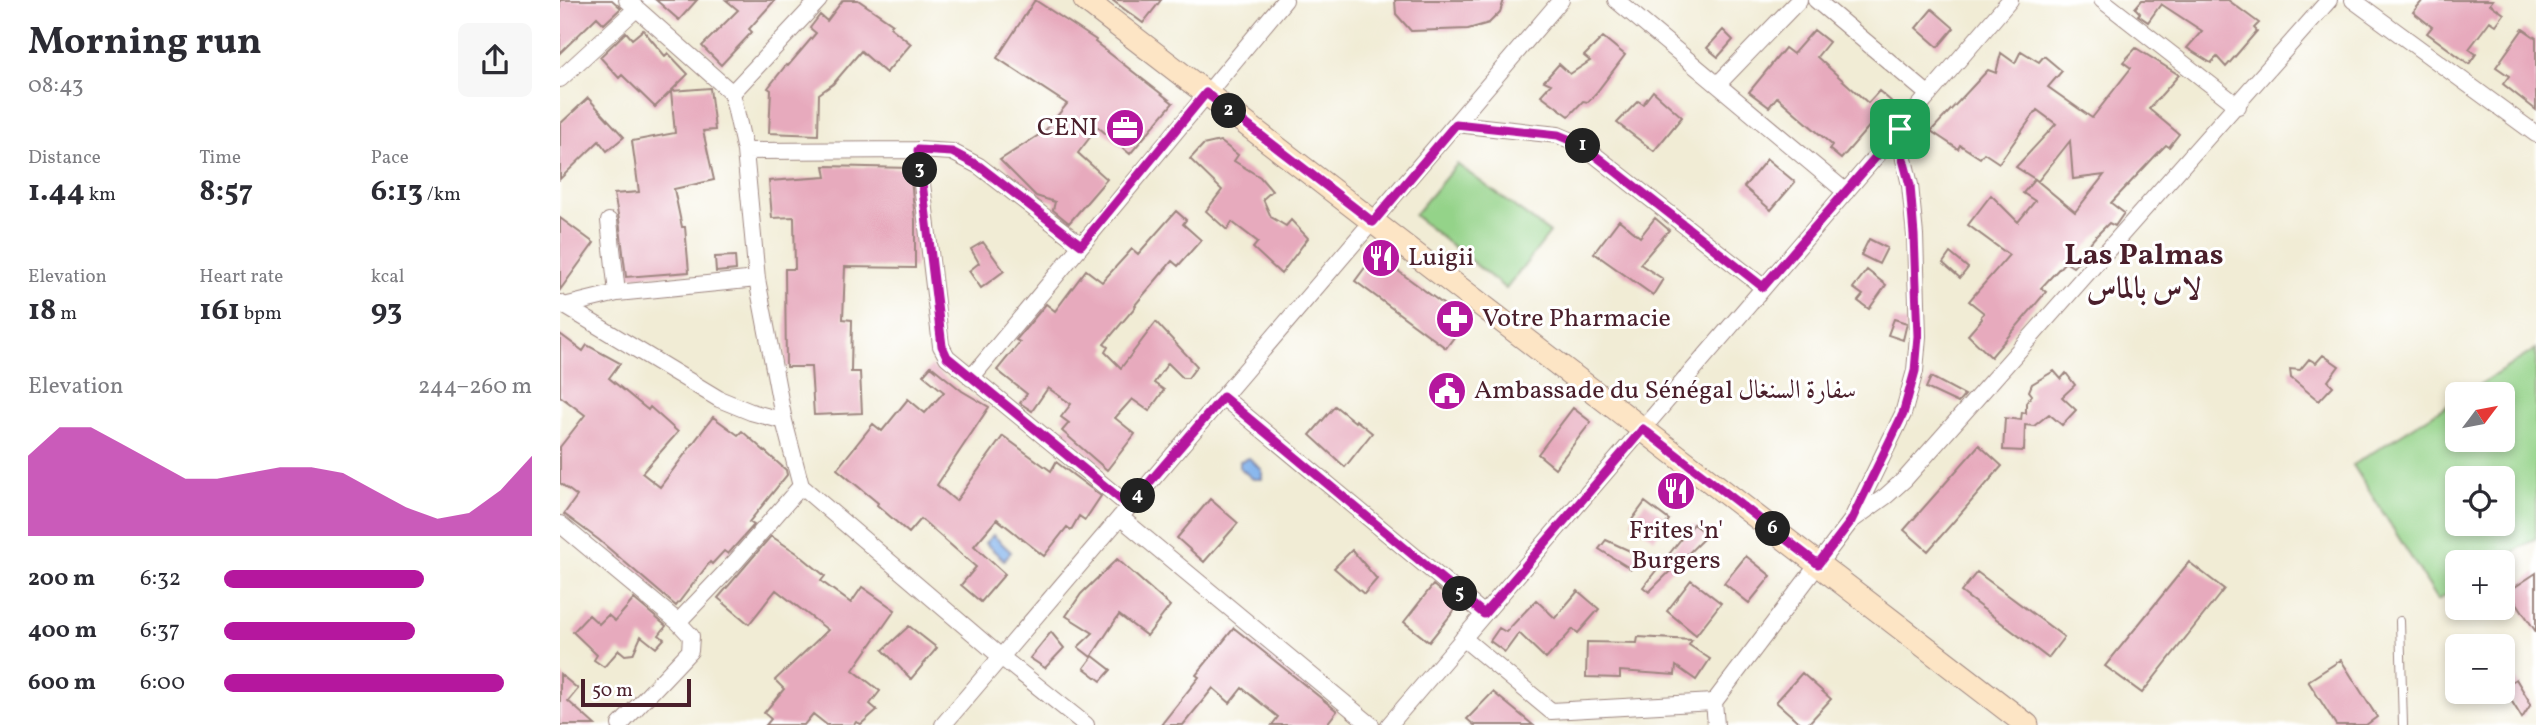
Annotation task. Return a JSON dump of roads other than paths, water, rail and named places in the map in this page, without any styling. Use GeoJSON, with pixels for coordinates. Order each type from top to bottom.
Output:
{"type":"FeatureCollection","features":[{"type":"Feature","properties":{"kind":"main road"},"geometry":{"type":"LineString","coordinates":[[1085,0],[2027,725]]}},
{"type":"Feature","properties":{"kind":"street"},"geometry":{"type":"LineString","coordinates":[[732,93],[819,0]]}},
{"type":"Feature","properties":{"kind":"street"},"geometry":{"type":"LineString","coordinates":[[971,378],[1285,0]]}},
{"type":"Feature","properties":{"kind":"street"},"geometry":{"type":"LineString","coordinates":[[943,725],[1561,0]]}},
{"type":"Feature","properties":{"kind":"street"},"geometry":{"type":"LineString","coordinates":[[1616,0],[1846,192]]}},
{"type":"Feature","properties":{"kind":"street"},"geometry":{"type":"LineString","coordinates":[[1718,84],[1798,0]]}},
{"type":"Feature","properties":{"kind":"street"},"geometry":{"type":"LineString","coordinates":[[1389,725],[2010,0]]}},
{"type":"Feature","properties":{"kind":"street"},"geometry":{"type":"LineString","coordinates":[[2102,0],[2238,106]]}},
{"type":"Feature","properties":{"kind":"street"},"geometry":{"type":"LineString","coordinates":[[1851,521],[1905,479],[2238,106],[2329,0]]}},
{"type":"Feature","properties":{"kind":"street"},"geometry":{"type":"LineString","coordinates":[[2353,0],[2536,134]]}},
{"type":"Feature","properties":{"kind":"street"},"geometry":{"type":"LineString","coordinates":[[1823,2],[1929,95]]}},
{"type":"Feature","properties":{"kind":"street"},"geometry":{"type":"LineString","coordinates":[[560,79],[632,4],[732,93],[744,151],[757,279],[784,421],[801,486],[1001,657],[1086,725]]}},
{"type":"Feature","properties":{"kind":"street"},"geometry":{"type":"LineString","coordinates":[[1456,124],[1558,135],[1582,145],[1763,287]]}},
{"type":"Feature","properties":{"kind":"street"},"geometry":{"type":"LineString","coordinates":[[1716,725],[1714,702],[1851,521],[1903,414],[1915,371],[1918,336],[1910,185],[1903,159],[1900,129]]}},
{"type":"Feature","properties":{"kind":"street"},"geometry":{"type":"LineString","coordinates":[[918,150],[942,346],[947,357],[1371,725]]}},
{"type":"Feature","properties":{"kind":"street"},"geometry":{"type":"LineString","coordinates":[[744,151],[952,152],[979,166],[1081,245]]}},
{"type":"Feature","properties":{"kind":"street"},"geometry":{"type":"LineString","coordinates":[[609,221],[617,293]]}},
{"type":"Feature","properties":{"kind":"street"},"geometry":{"type":"LineString","coordinates":[[562,304],[617,293],[757,279]]}},
{"type":"Feature","properties":{"kind":"street"},"geometry":{"type":"LineString","coordinates":[[562,304],[719,399],[784,421]]}},
{"type":"Feature","properties":{"kind":"street"},"geometry":{"type":"LineString","coordinates":[[1223,397],[1484,614]]}},
{"type":"Feature","properties":{"kind":"street"},"geometry":{"type":"LineString","coordinates":[[678,622],[801,486]]}},
{"type":"Feature","properties":{"kind":"street"},"geometry":{"type":"LineString","coordinates":[[560,524],[678,622],[691,636],[690,651],[625,720],[644,725]]}},
{"type":"Feature","properties":{"kind":"street"},"geometry":{"type":"LineString","coordinates":[[1463,638],[1551,718],[1714,702]]}},
{"type":"Feature","properties":{"kind":"lane"},"geometry":{"type":"LineString","coordinates":[[2400,621],[2403,725]]}},
{"type":"Feature","properties":{"kind":"water"},"geometry":{"type":"Polygon","coordinates":[[[1249,458],[1262,470],[1262,479],[1253,479],[1240,468],[1240,461],[1249,458]]]}},
{"type":"Feature","properties":{"kind":"water"},"geometry":{"type":"Polygon","coordinates":[[[993,535],[1011,552],[1004,560],[985,543],[993,535]]]}},
{"type":"Feature","properties":{"kind":"place","name":"CENI"},"geometry":{"type":"Point","coordinates":[1125,128]}},
{"type":"Feature","properties":{"kind":"place","name":"Luigii"},"geometry":{"type":"Point","coordinates":[1381,258]}},
{"type":"Feature","properties":{"kind":"place","name":"Votre Pharmacie"},"geometry":{"type":"Point","coordinates":[1455,319]}},
{"type":"Feature","properties":{"kind":"place","name":"Ambassade du Sénégal سفارة السنغال"},"geometry":{"type":"Point","coordinates":[1447,391]}},
{"type":"Feature","properties":{"kind":"place","name":"Frites 'n' Burgers"},"geometry":{"type":"Point","coordinates":[1676,491]}},
{"type":"Feature","properties":{"kind":"district","name":"Las Palmas لاس بالماس"},"geometry":{"type":"Point","coordinates":[2144,273]}}]}
